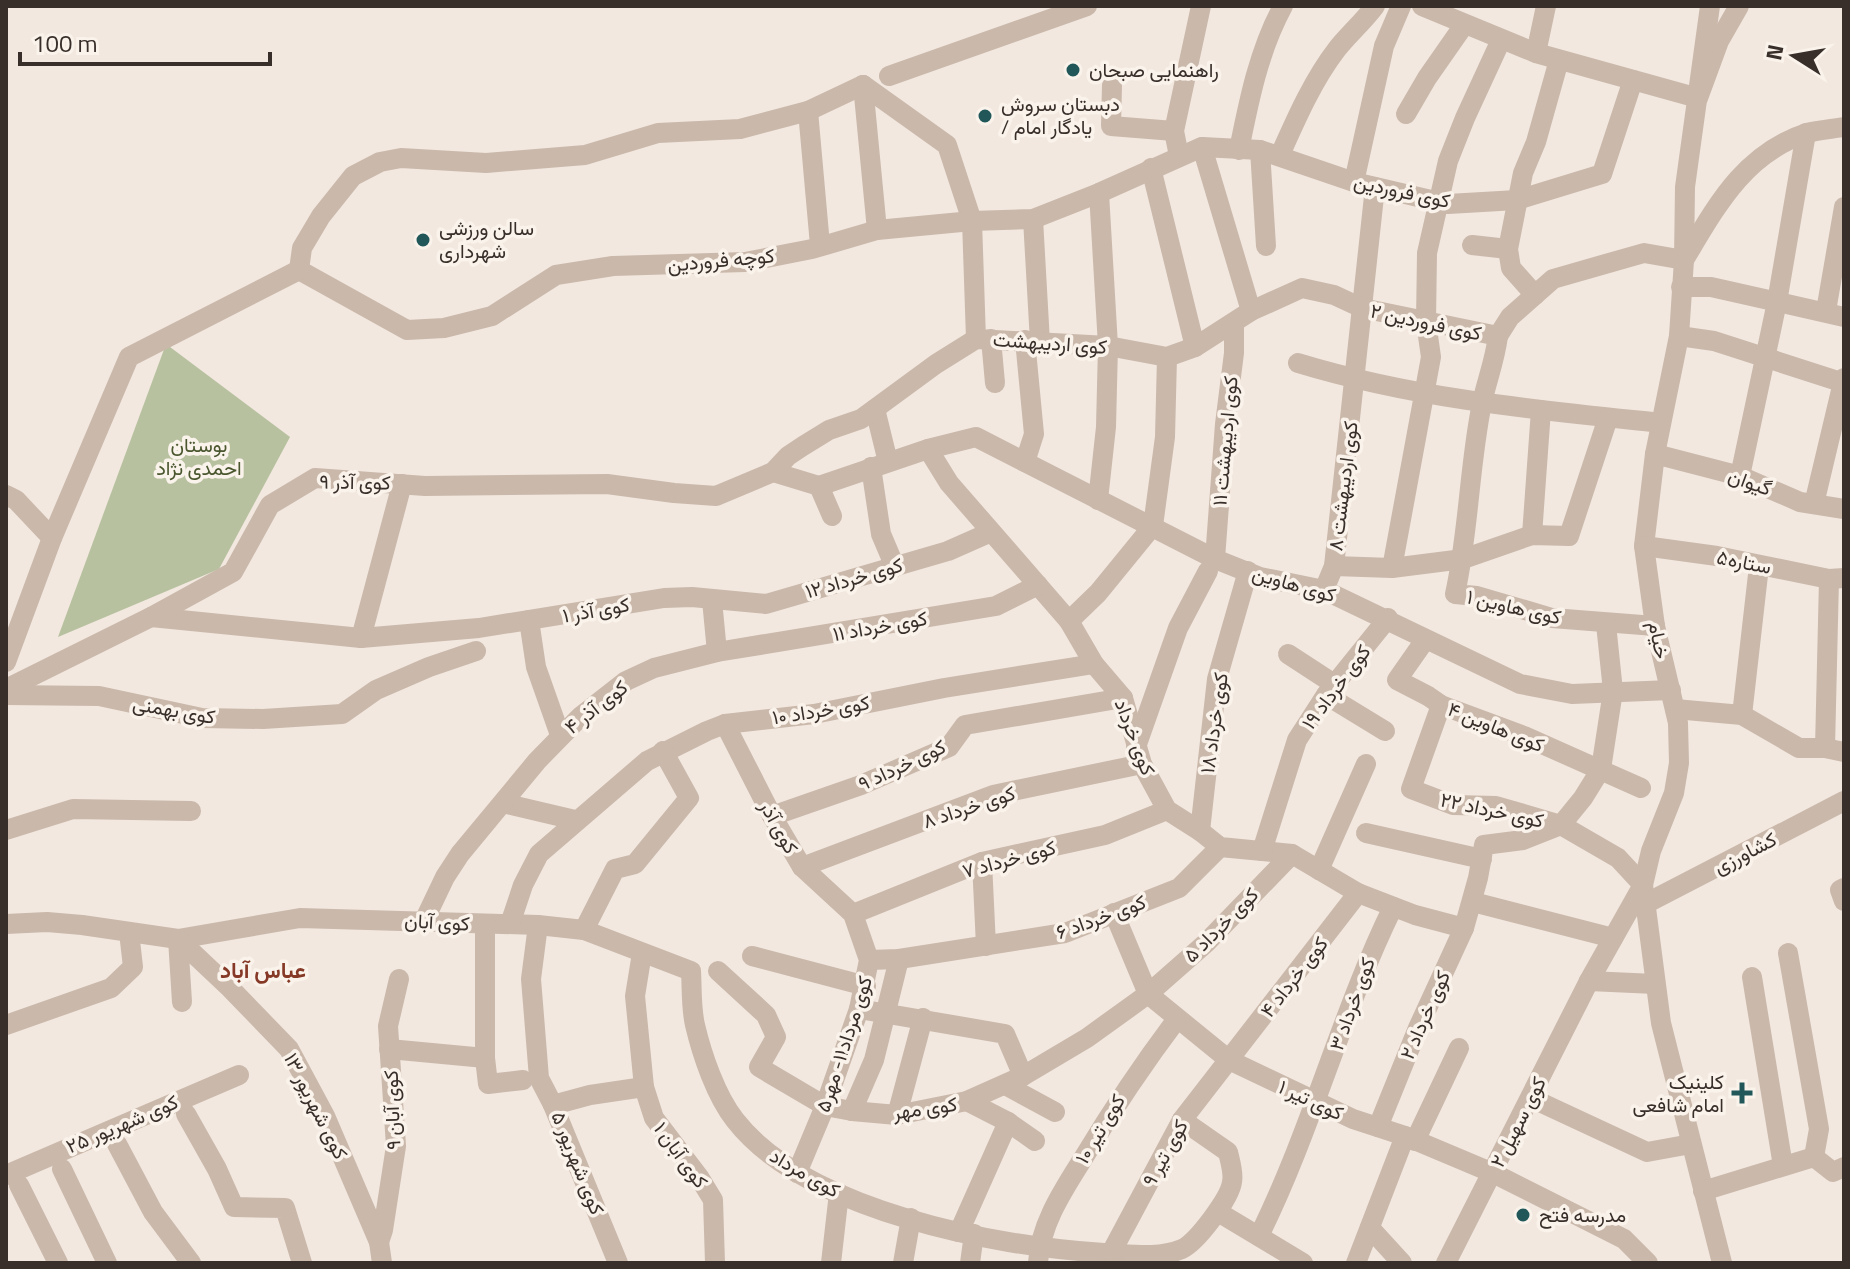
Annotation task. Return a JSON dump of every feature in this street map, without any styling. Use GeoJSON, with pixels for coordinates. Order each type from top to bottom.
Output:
{"type":"FeatureCollection","features":[{"type":"Feature","properties":{"kind":"street"},"geometry":{"type":"LineString","coordinates":[[889,76],[1087,6]]}},
{"type":"Feature","properties":{"kind":"street"},"geometry":{"type":"LineString","coordinates":[[1179,156],[1174,131],[1201,6]]}},
{"type":"Feature","properties":{"kind":"street"},"geometry":{"type":"LineString","coordinates":[[1266,246],[1260,152],[1251,92],[1273,24],[1283,6]]}},
{"type":"Feature","properties":{"kind":"street"},"geometry":{"type":"LineString","coordinates":[[1260,152],[1301,109],[1338,48],[1360,27],[1375,6]]}},
{"type":"Feature","properties":{"kind":"street"},"geometry":{"type":"LineString","coordinates":[[1354,182],[1384,46],[1401,6]]}},
{"type":"Feature","properties":{"kind":"street"},"geometry":{"type":"LineString","coordinates":[[1536,53],[1546,6]]}},
{"type":"Feature","properties":{"kind":"street","name":"خیام"},"geometry":{"type":"LineString","coordinates":[[1710,6],[1685,187],[1679,336],[1655,454],[1644,546],[1655,626],[1673,699],[1679,763],[1674,793],[1651,851],[1644,895],[1661,1023],[1722,1263]]}},
{"type":"Feature","properties":{"kind":"street"},"geometry":{"type":"LineString","coordinates":[[1426,7],[1536,53],[1698,98],[1719,41],[1739,6]]}},
{"type":"Feature","properties":{"kind":"street"},"geometry":{"type":"LineString","coordinates":[[1406,114],[1464,25]]}},
{"type":"Feature","properties":{"kind":"street"},"geometry":{"type":"LineString","coordinates":[[1392,568],[1431,357],[1426,322],[1427,253],[1448,161],[1501,40]]}},
{"type":"Feature","properties":{"kind":"street"},"geometry":{"type":"LineString","coordinates":[[1535,295],[1511,268],[1508,249],[1517,200],[1559,60]]}},
{"type":"Feature","properties":{"kind":"street","name":"کوی فروردین"},"geometry":{"type":"LineString","coordinates":[[1202,147],[1260,152],[1354,182],[1438,203],[1517,200],[1602,174],[1633,80]]}},
{"type":"Feature","properties":{"kind":"street"},"geometry":{"type":"LineString","coordinates":[[6,662],[52,538],[129,357],[299,270],[302,248],[321,216],[353,176],[380,162],[401,158],[486,163],[585,155],[658,133],[740,129],[808,111],[863,85]]}},
{"type":"Feature","properties":{"kind":"street"},"geometry":{"type":"LineString","coordinates":[[863,85],[947,145],[972,221],[984,339],[995,383]]}},
{"type":"Feature","properties":{"kind":"street"},"geometry":{"type":"LineString","coordinates":[[863,85],[877,230]]}},
{"type":"Feature","properties":{"kind":"street"},"geometry":{"type":"LineString","coordinates":[[1112,85],[1111,126],[1174,131]]}},
{"type":"Feature","properties":{"kind":"street"},"geometry":{"type":"LineString","coordinates":[[808,111],[820,245]]}},
{"type":"Feature","properties":{"kind":"street"},"geometry":{"type":"LineString","coordinates":[[1684,260],[1723,194],[1758,158],[1806,133],[1844,127]]}},
{"type":"Feature","properties":{"kind":"street"},"geometry":{"type":"LineString","coordinates":[[1740,476],[1777,302],[1806,133]]}},
{"type":"Feature","properties":{"kind":"street","name":"کوچه فروردین"},"geometry":{"type":"LineString","coordinates":[[299,270],[407,330],[444,328],[492,316],[556,275],[613,266],[745,262],[877,230],[1033,219],[1202,147]]}},
{"type":"Feature","properties":{"kind":"street","name":"کوی اردیبهشت ۱۱"},"geometry":{"type":"LineString","coordinates":[[1202,147],[1242,318],[1225,424],[1212,565]]}},
{"type":"Feature","properties":{"kind":"street"},"geometry":{"type":"LineString","coordinates":[[1151,168],[1195,347]]}},
{"type":"Feature","properties":{"kind":"street","name":"کوی اردیبهشت ۸"},"geometry":{"type":"LineString","coordinates":[[1324,590],[1334,566],[1375,187]]}},
{"type":"Feature","properties":{"kind":"street"},"geometry":{"type":"LineString","coordinates":[[1098,500],[1106,427],[1108,346],[1099,193]]}},
{"type":"Feature","properties":{"kind":"street"},"geometry":{"type":"LineString","coordinates":[[1681,287],[1711,287],[1835,314],[1844,207]]}},
{"type":"Feature","properties":{"kind":"street"},"geometry":{"type":"LineString","coordinates":[[1025,462],[1034,434],[1033,219]]}},
{"type":"Feature","properties":{"kind":"street"},"geometry":{"type":"LineString","coordinates":[[1472,245],[1508,249]]}},
{"type":"Feature","properties":{"kind":"street","name":"کوی فروردین ۲"},"geometry":{"type":"LineString","coordinates":[[1242,318],[1302,288],[1334,295],[1362,308],[1498,336],[1510,317],[1553,279],[1644,253],[1684,260]]}},
{"type":"Feature","properties":{"kind":"street"},"geometry":{"type":"LineString","coordinates":[[1069,621],[1098,593],[1150,529],[1165,437],[1167,357],[1195,347],[1242,318]]}},
{"type":"Feature","properties":{"kind":"street"},"geometry":{"type":"LineString","coordinates":[[1463,559],[1482,403],[1495,361],[1498,336]]}},
{"type":"Feature","properties":{"kind":"street"},"geometry":{"type":"LineString","coordinates":[[1679,336],[1714,341],[1844,381],[1814,504]]}},
{"type":"Feature","properties":{"kind":"street","name":"کوی اردیبهشت"},"geometry":{"type":"LineString","coordinates":[[773,472],[803,446],[829,430],[861,419],[936,364],[984,339],[1108,346],[1167,357]]}},
{"type":"Feature","properties":{"kind":"street"},"geometry":{"type":"LineString","coordinates":[[1298,363],[1356,381],[1425,394],[1661,423]]}},
{"type":"Feature","properties":{"kind":"street"},"geometry":{"type":"LineString","coordinates":[[875,409],[881,534],[895,567]]}},
{"type":"Feature","properties":{"kind":"street"},"geometry":{"type":"LineString","coordinates":[[1532,535],[1541,410]]}},
{"type":"Feature","properties":{"kind":"street"},"geometry":{"type":"LineString","coordinates":[[1334,566],[1392,568],[1463,559],[1532,535],[1569,536],[1608,418]]}},
{"type":"Feature","properties":{"kind":"street","name":"کوی هاوین"},"geometry":{"type":"LineString","coordinates":[[819,486],[879,464],[976,437],[1098,500],[1212,565],[1324,590],[1388,618],[1425,640],[1520,684],[1572,694],[1613,691],[1673,699],[1742,715]]}},
{"type":"Feature","properties":{"kind":"street","name":"کوی خرداد"},"geometry":{"type":"LineString","coordinates":[[928,449],[949,483],[1069,621],[1094,664],[1123,698],[1139,756],[1167,810],[1220,847]]}},
{"type":"Feature","properties":{"kind":"street","name":"گیوان"},"geometry":{"type":"LineString","coordinates":[[1655,454],[1740,476],[1800,502],[1844,509]]}},
{"type":"Feature","properties":{"kind":"street"},"geometry":{"type":"LineString","coordinates":[[773,472],[819,486],[832,516]]}},
{"type":"Feature","properties":{"kind":"street","name":"کوی آذر ۹"},"geometry":{"type":"LineString","coordinates":[[6,689],[151,617],[233,572],[270,505],[315,478],[402,484],[607,484],[716,496],[773,472]]}},
{"type":"Feature","properties":{"kind":"street"},"geometry":{"type":"LineString","coordinates":[[361,638],[402,484]]}},
{"type":"Feature","properties":{"kind":"street"},"geometry":{"type":"LineString","coordinates":[[6,495],[16,500],[52,538]]}},
{"type":"Feature","properties":{"kind":"street","name":"کوی خرداد ۱۲"},"geometry":{"type":"LineString","coordinates":[[712,600],[766,604],[948,551],[991,532]]}},
{"type":"Feature","properties":{"kind":"street","name":"ستاره۵"},"geometry":{"type":"LineString","coordinates":[[1644,546],[1717,556],[1837,579]]}},
{"type":"Feature","properties":{"kind":"street","name":"کوی هاوین ۱"},"geometry":{"type":"LineString","coordinates":[[1463,559],[1455,594],[1477,596],[1552,618],[1655,626]]}},
{"type":"Feature","properties":{"kind":"street"},"geometry":{"type":"LineString","coordinates":[[1139,756],[1178,628],[1212,565]]}},
{"type":"Feature","properties":{"kind":"street"},"geometry":{"type":"LineString","coordinates":[[1759,566],[1742,715],[1799,748],[1835,750],[1837,579]]}},
{"type":"Feature","properties":{"kind":"street","name":"کوی خرداد ۱۸"},"geometry":{"type":"LineString","coordinates":[[1200,831],[1217,679],[1248,571]]}},
{"type":"Feature","properties":{"kind":"street","name":"کوی خرداد ۱۱"},"geometry":{"type":"LineString","coordinates":[[717,652],[996,606],[1038,585]]}},
{"type":"Feature","properties":{"kind":"street","name":"کوی آذر ۱"},"geometry":{"type":"LineString","coordinates":[[151,617],[361,638],[479,628],[664,598],[712,600]]}},
{"type":"Feature","properties":{"kind":"street"},"geometry":{"type":"LineString","coordinates":[[712,600],[717,652]]}},
{"type":"Feature","properties":{"kind":"street","name":"کوی خرداد ۱۹"},"geometry":{"type":"LineString","coordinates":[[1262,851],[1297,740],[1330,690],[1388,618]]}},
{"type":"Feature","properties":{"kind":"street"},"geometry":{"type":"LineString","coordinates":[[529,620],[536,667],[560,735]]}},
{"type":"Feature","properties":{"kind":"street"},"geometry":{"type":"LineString","coordinates":[[1366,833],[1482,859],[1484,845],[1523,840],[1561,825],[1601,769],[1613,691],[1606,624]]}},
{"type":"Feature","properties":{"kind":"street","name":"کوی هاوین ۴"},"geometry":{"type":"LineString","coordinates":[[1425,640],[1397,680],[1441,705],[1470,714],[1641,788]]}},
{"type":"Feature","properties":{"kind":"street","name":"کوی بهمنی"},"geometry":{"type":"LineString","coordinates":[[6,695],[99,696],[202,718],[263,719],[342,714],[376,690],[476,651]]}},
{"type":"Feature","properties":{"kind":"street","name":"کوی آذر ۴"},"geometry":{"type":"LineString","coordinates":[[424,921],[454,864],[560,735],[626,681],[677,660],[717,652]]}},
{"type":"Feature","properties":{"kind":"street"},"geometry":{"type":"LineString","coordinates":[[1288,654],[1385,731]]}},
{"type":"Feature","properties":{"kind":"street","name":"کوی خرداد ۱۰"},"geometry":{"type":"LineString","coordinates":[[510,924],[523,885],[539,854],[575,820],[663,751],[725,724],[814,714],[944,688],[1094,664]]}},
{"type":"Feature","properties":{"kind":"street","name":"کوی خرداد ۹"},"geometry":{"type":"LineString","coordinates":[[772,816],[861,785],[949,747],[965,725],[1123,698]]}},
{"type":"Feature","properties":{"kind":"street","name":"کوی خرداد ۲۲"},"geometry":{"type":"LineString","coordinates":[[1441,705],[1411,789],[1453,805],[1496,806],[1561,825],[1618,858],[1644,895]]}},
{"type":"Feature","properties":{"kind":"street","name":"کوی آذر"},"geometry":{"type":"LineString","coordinates":[[725,724],[802,867],[853,914]]}},
{"type":"Feature","properties":{"kind":"street"},"geometry":{"type":"LineString","coordinates":[[584,930],[615,869],[635,864],[689,798],[663,751]]}},
{"type":"Feature","properties":{"kind":"street","name":"کوی خرداد ۸"},"geometry":{"type":"LineString","coordinates":[[802,867],[993,795],[1139,756]]}},
{"type":"Feature","properties":{"kind":"street"},"geometry":{"type":"LineString","coordinates":[[1319,870],[1366,764]]}},
{"type":"Feature","properties":{"kind":"street","name":"کشاورزی"},"geometry":{"type":"LineString","coordinates":[[1644,895],[1844,801]]}},
{"type":"Feature","properties":{"kind":"street"},"geometry":{"type":"LineString","coordinates":[[503,803],[575,820]]}},
{"type":"Feature","properties":{"kind":"street"},"geometry":{"type":"LineString","coordinates":[[6,830],[73,809],[191,811]]}},
{"type":"Feature","properties":{"kind":"street","name":"کوی خرداد ۷"},"geometry":{"type":"LineString","coordinates":[[853,914],[982,862],[1105,835],[1167,810]]}},
{"type":"Feature","properties":{"kind":"street"},"geometry":{"type":"LineString","coordinates":[[1220,847],[1292,854],[1358,893],[1464,928]]}},
{"type":"Feature","properties":{"kind":"street","name":"کوی خرداد ۶"},"geometry":{"type":"LineString","coordinates":[[869,960],[899,959],[1065,933],[1179,888],[1220,847]]}},
{"type":"Feature","properties":{"kind":"street","name":"کوی خرداد ۵"},"geometry":{"type":"LineString","coordinates":[[1148,994],[1206,943],[1292,854]]}},
{"type":"Feature","properties":{"kind":"street","name":"کوی خرداد ۲"},"geometry":{"type":"LineString","coordinates":[[1378,1127],[1418,1028],[1464,928],[1482,859]]}},
{"type":"Feature","properties":{"kind":"street"},"geometry":{"type":"LineString","coordinates":[[982,862],[986,946]]}},
{"type":"Feature","properties":{"kind":"street","name":"کوی خرداد ۴"},"geometry":{"type":"LineString","coordinates":[[1229,1060],[1358,893]]}},
{"type":"Feature","properties":{"kind":"street","name":"کوی سهیل ۲"},"geometry":{"type":"LineString","coordinates":[[1446,1263],[1589,981],[1613,938],[1644,895]]}},
{"type":"Feature","properties":{"kind":"street"},"geometry":{"type":"LineString","coordinates":[[1473,902],[1613,938]]}},
{"type":"Feature","properties":{"kind":"street","name":"کوی خرداد ۳"},"geometry":{"type":"LineString","coordinates":[[1259,1236],[1279,1196],[1316,1103],[1366,964],[1393,907]]}},
{"type":"Feature","properties":{"kind":"street"},"geometry":{"type":"LineString","coordinates":[[1114,913],[1148,994]]}},
{"type":"Feature","properties":{"kind":"street","name":"کوی مرداد۱۱- مهر۵"},"geometry":{"type":"LineString","coordinates":[[797,1173],[825,1106],[866,986],[869,960],[853,914]]}},
{"type":"Feature","properties":{"kind":"street","name":"کوی آبان"},"geometry":{"type":"LineString","coordinates":[[6,924],[47,922],[178,939],[300,918],[538,925],[584,930],[691,971]]}},
{"type":"Feature","properties":{"kind":"street"},"geometry":{"type":"LineString","coordinates":[[485,924],[485,1058],[488,1084],[523,1080]]}},
{"type":"Feature","properties":{"kind":"street"},"geometry":{"type":"LineString","coordinates":[[538,925],[531,979],[539,1078],[553,1105]]}},
{"type":"Feature","properties":{"kind":"street"},"geometry":{"type":"LineString","coordinates":[[6,1025],[111,988],[133,967],[129,932]]}},
{"type":"Feature","properties":{"kind":"street"},"geometry":{"type":"LineString","coordinates":[[178,939],[182,1002]]}},
{"type":"Feature","properties":{"kind":"street","name":"کوی شهریور ۱۳"},"geometry":{"type":"LineString","coordinates":[[178,939],[289,1049],[325,1116],[379,1242],[382,1263]]}},
{"type":"Feature","properties":{"kind":"street","name":"کوی آبان ۱"},"geometry":{"type":"LineString","coordinates":[[642,953],[635,996],[644,1087],[654,1118],[713,1200],[715,1263]]}},
{"type":"Feature","properties":{"kind":"street"},"geometry":{"type":"LineString","coordinates":[[1788,953],[1819,1129],[1814,1157]]}},
{"type":"Feature","properties":{"kind":"street"},"geometry":{"type":"LineString","coordinates":[[752,956],[866,986]]}},
{"type":"Feature","properties":{"kind":"street"},"geometry":{"type":"LineString","coordinates":[[852,1111],[874,1060],[899,959]]}},
{"type":"Feature","properties":{"kind":"street","name":"کوی مرداد"},"geometry":{"type":"LineString","coordinates":[[691,971],[695,1024],[720,1098],[736,1121],[762,1147],[797,1173],[839,1193],[911,1218],[1038,1255],[1076,1257],[1111,1253],[1148,1259],[1184,1248],[1218,1212]]}},
{"type":"Feature","properties":{"kind":"street","name":"کوی مهر"},"geometry":{"type":"LineString","coordinates":[[718,971],[766,1015],[776,1037],[759,1067],[825,1106],[897,1115],[967,1101],[1015,1081],[1087,1038],[1148,994]]}},
{"type":"Feature","properties":{"kind":"street"},"geometry":{"type":"LineString","coordinates":[[1752,977],[1783,1166]]}},
{"type":"Feature","properties":{"kind":"street","name":"کوی آبان ۹"},"geometry":{"type":"LineString","coordinates":[[379,1242],[396,1146],[388,1026],[399,979]]}},
{"type":"Feature","properties":{"kind":"street"},"geometry":{"type":"LineString","coordinates":[[1589,981],[1655,984]]}},
{"type":"Feature","properties":{"kind":"street","name":"کوی تیر ۱"},"geometry":{"type":"LineString","coordinates":[[1148,994],[1229,1060],[1316,1103],[1493,1173],[1624,1239],[1648,1263]]}},
{"type":"Feature","properties":{"kind":"street"},"geometry":{"type":"LineString","coordinates":[[859,1009],[1005,1034],[1015,1081],[1055,1112]]}},
{"type":"Feature","properties":{"kind":"street"},"geometry":{"type":"LineString","coordinates":[[897,1115],[923,1018]]}},
{"type":"Feature","properties":{"kind":"street","name":"کوی تیر ۱۰"},"geometry":{"type":"LineString","coordinates":[[1038,1255],[1056,1203],[1127,1086],[1177,1019]]}},
{"type":"Feature","properties":{"kind":"street"},"geometry":{"type":"LineString","coordinates":[[1356,1263],[1410,1138],[1459,1048]]}},
{"type":"Feature","properties":{"kind":"street"},"geometry":{"type":"LineString","coordinates":[[389,1049],[485,1058]]}},
{"type":"Feature","properties":{"kind":"street","name":"کوی تیر ۹"},"geometry":{"type":"LineString","coordinates":[[1111,1253],[1182,1120],[1229,1060]]}},
{"type":"Feature","properties":{"kind":"street","name":"کوی شهریور ۲۵"},"geometry":{"type":"LineString","coordinates":[[13,1180],[239,1075]]}},
{"type":"Feature","properties":{"kind":"street","name":"کوی شهریور ۵"},"geometry":{"type":"LineString","coordinates":[[618,1263],[553,1105],[590,1095],[644,1087]]}},
{"type":"Feature","properties":{"kind":"street"},"geometry":{"type":"LineString","coordinates":[[1531,1098],[1647,1152],[1691,1144]]}},
{"type":"Feature","properties":{"kind":"street"},"geometry":{"type":"LineString","coordinates":[[967,1101],[1008,1122],[1035,1141]]}},
{"type":"Feature","properties":{"kind":"street"},"geometry":{"type":"LineString","coordinates":[[186,1114],[234,1207],[285,1208],[302,1263]]}},
{"type":"Feature","properties":{"kind":"street"},"geometry":{"type":"LineString","coordinates":[[1182,1120],[1228,1152],[1232,1182],[1218,1212],[1303,1263]]}},
{"type":"Feature","properties":{"kind":"street"},"geometry":{"type":"LineString","coordinates":[[970,1263],[966,1233],[1008,1122]]}},
{"type":"Feature","properties":{"kind":"street"},"geometry":{"type":"LineString","coordinates":[[117,1144],[153,1212],[191,1263]]}},
{"type":"Feature","properties":{"kind":"street"},"geometry":{"type":"LineString","coordinates":[[1703,1191],[1814,1157]]}},
{"type":"Feature","properties":{"kind":"street"},"geometry":{"type":"LineString","coordinates":[[1814,1157],[1833,1172],[1844,1167]]}},
{"type":"Feature","properties":{"kind":"street"},"geometry":{"type":"LineString","coordinates":[[62,1169],[107,1263]]}},
{"type":"Feature","properties":{"kind":"street"},"geometry":{"type":"LineString","coordinates":[[13,1180],[58,1263]]}},
{"type":"Feature","properties":{"kind":"street"},"geometry":{"type":"LineString","coordinates":[[831,1263],[839,1193]]}},
{"type":"Feature","properties":{"kind":"street"},"geometry":{"type":"LineString","coordinates":[[903,1263],[911,1218]]}},
{"type":"Feature","properties":{"kind":"street"},"geometry":{"type":"LineString","coordinates":[[1370,1228],[1402,1263]]}},
{"type":"Feature","properties":{"kind":"green space","name":"بوستان احمدی نژاد"},"geometry":{"type":"Polygon","coordinates":[[[166,344],[290,437],[219,569],[58,637],[166,344]]]}},
{"type":"Feature","properties":{"kind":"place","name":"راهنمایی صبحان"},"geometry":{"type":"Point","coordinates":[1073,70]}},
{"type":"Feature","properties":{"kind":"place","name":"دبستان سروش / یادگار امام"},"geometry":{"type":"Point","coordinates":[985,116]}},
{"type":"Feature","properties":{"kind":"place","name":"سالن ورزشی شهرداری"},"geometry":{"type":"Point","coordinates":[423,240]}},
{"type":"Feature","properties":{"kind":"place","name":"کلینیک امام شافعی"},"geometry":{"type":"Point","coordinates":[1742,1093]}},
{"type":"Feature","properties":{"kind":"place","name":"مدرسه فتح"},"geometry":{"type":"Point","coordinates":[1523,1215]}},
{"type":"Feature","properties":{"kind":"district","name":"عباس آباد"},"geometry":{"type":"Point","coordinates":[263,970]}}]}
